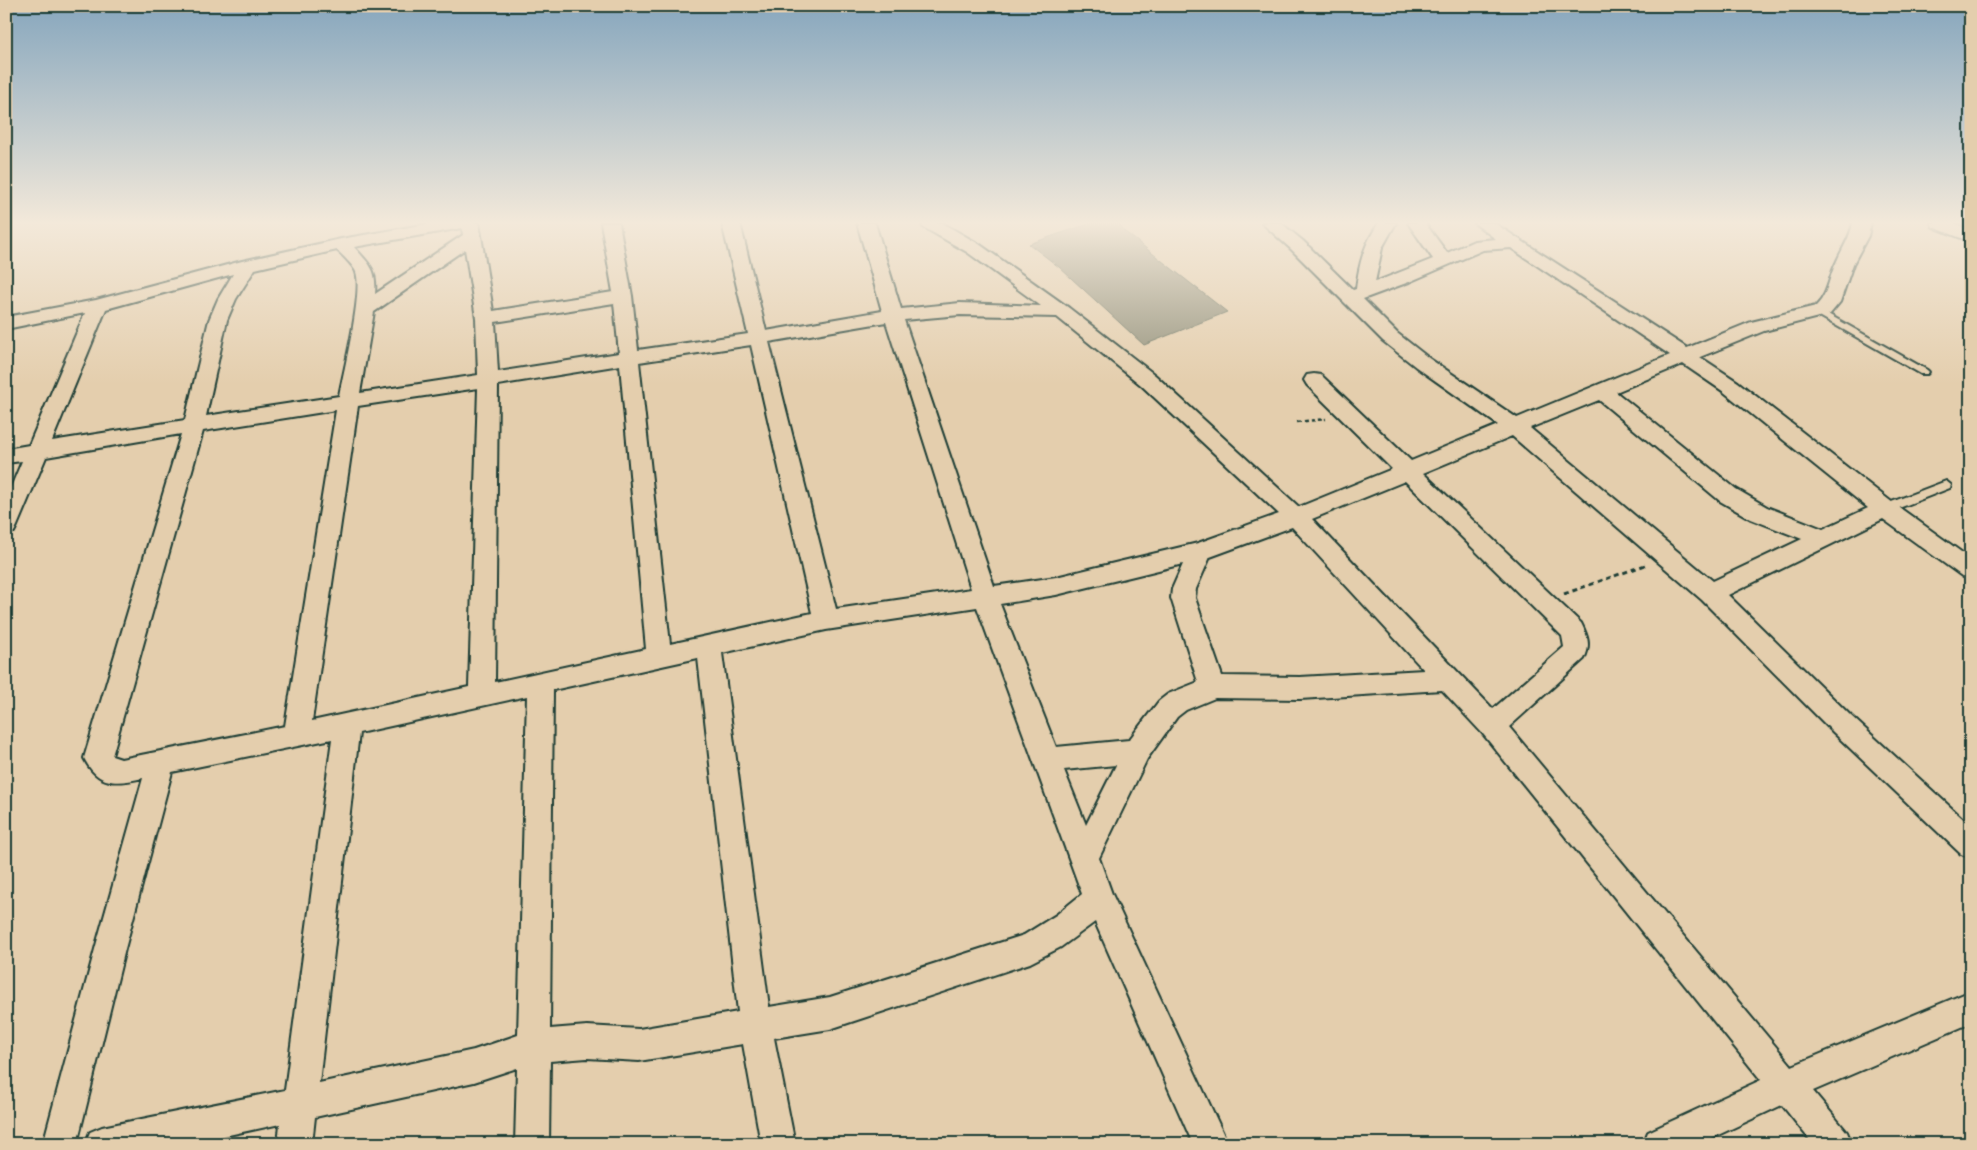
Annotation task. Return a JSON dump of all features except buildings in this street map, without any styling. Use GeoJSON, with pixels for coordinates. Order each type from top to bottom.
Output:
{"type":"FeatureCollection","features":[{"type":"Feature","properties":{"kind":"street"},"geometry":{"type":"LineString","coordinates":[[6,323],[98,306],[205,277]]}},
{"type":"Feature","properties":{"kind":"street"},"geometry":{"type":"LineString","coordinates":[[241,277],[227,299],[218,320],[194,425],[98,758],[101,765],[110,770],[121,771],[161,764],[540,684],[826,620],[1056,586],[1201,551],[1296,517],[1514,426],[1687,357],[1758,326],[1819,312],[1831,302],[1840,277]]}},
{"type":"Feature","properties":{"kind":"street"},"geometry":{"type":"LineString","coordinates":[[296,735],[348,402],[365,310],[367,277]]}},
{"type":"Feature","properties":{"kind":"street"},"geometry":{"type":"LineString","coordinates":[[365,310],[412,277]]}},
{"type":"Feature","properties":{"kind":"street"},"geometry":{"type":"LineString","coordinates":[[478,277],[485,318],[488,380],[482,696]]}},
{"type":"Feature","properties":{"kind":"street"},"geometry":{"type":"LineString","coordinates":[[620,277],[630,357],[660,657]]}},
{"type":"Feature","properties":{"kind":"street"},"geometry":{"type":"LineString","coordinates":[[744,277],[826,620]]}},
{"type":"Feature","properties":{"kind":"street"},"geometry":{"type":"LineString","coordinates":[[881,277],[892,315],[985,596],[1099,898],[1211,1144]]}},
{"type":"Feature","properties":{"kind":"street"},"geometry":{"type":"LineString","coordinates":[[1013,277],[1062,312],[1148,380],[1296,517],[1492,726],[1835,1144]]}},
{"type":"Feature","properties":{"kind":"street"},"geometry":{"type":"LineString","coordinates":[[1335,277],[1357,295],[1390,337],[1423,363],[1514,426],[1711,593],[1842,724],[1971,845]]}},
{"type":"Feature","properties":{"kind":"street"},"geometry":{"type":"LineString","coordinates":[[1357,295],[1363,277]]}},
{"type":"Feature","properties":{"kind":"street"},"geometry":{"type":"LineString","coordinates":[[1357,295],[1403,277]]}},
{"type":"Feature","properties":{"kind":"street"},"geometry":{"type":"LineString","coordinates":[[1566,277],[1731,387],[1885,509],[1971,571]]}},
{"type":"Feature","properties":{"kind":"street"},"geometry":{"type":"LineString","coordinates":[[485,318],[623,296]]}},
{"type":"Feature","properties":{"kind":"street"},"geometry":{"type":"LineString","coordinates":[[6,526],[98,306]]}},
{"type":"Feature","properties":{"kind":"street"},"geometry":{"type":"LineString","coordinates":[[6,456],[758,338],[892,315],[960,309],[1062,312]]}},
{"type":"Feature","properties":{"kind":"street"},"geometry":{"type":"LineString","coordinates":[[1314,380],[1572,630],[1577,645],[1575,652],[1492,726]]}},
{"type":"Feature","properties":{"kind":"street"},"geometry":{"type":"LineString","coordinates":[[1601,391],[1728,495],[1759,513],[1826,539]]}},
{"type":"Feature","properties":{"kind":"street"},"geometry":{"type":"LineString","coordinates":[[1711,593],[1885,509]]}},
{"type":"Feature","properties":{"kind":"street"},"geometry":{"type":"LineString","coordinates":[[1201,551],[1184,590],[1183,598],[1213,687]]}},
{"type":"Feature","properties":{"kind":"street"},"geometry":{"type":"LineString","coordinates":[[709,647],[756,1027],[778,1144]]}},
{"type":"Feature","properties":{"kind":"street"},"geometry":{"type":"LineString","coordinates":[[1084,858],[1137,751],[1168,709],[1177,702],[1213,687],[1300,688],[1448,679]]}},
{"type":"Feature","properties":{"kind":"street"},"geometry":{"type":"LineString","coordinates":[[532,1144],[540,684]]}},
{"type":"Feature","properties":{"kind":"street"},"geometry":{"type":"LineString","coordinates":[[295,1144],[347,725]]}},
{"type":"Feature","properties":{"kind":"street"},"geometry":{"type":"LineString","coordinates":[[1047,760],[1137,751]]}},
{"type":"Feature","properties":{"kind":"street"},"geometry":{"type":"LineString","coordinates":[[60,1144],[110,949],[161,764]]}},
{"type":"Feature","properties":{"kind":"street"},"geometry":{"type":"LineString","coordinates":[[102,1144],[474,1066],[535,1046],[588,1042],[639,1045],[756,1027],[830,1013],[1030,948],[1057,935],[1099,898]]}},
{"type":"Feature","properties":{"kind":"street"},"geometry":{"type":"LineString","coordinates":[[1660,1144],[1788,1085],[1971,1007]]}},
{"type":"Feature","properties":{"kind":"lane"},"geometry":{"type":"LineString","coordinates":[[1819,312],[1924,372]]}},
{"type":"Feature","properties":{"kind":"lane"},"geometry":{"type":"LineString","coordinates":[[1885,509],[1946,485]]}},
{"type":"Feature","properties":{"kind":"path"},"geometry":{"type":"LineString","coordinates":[[1542,602],[1669,557]]}},
{"type":"Feature","properties":{"kind":"shaded area"},"geometry":{"type":"Polygon","coordinates":[[[1070,277],[1182,277],[1227,312],[1144,345],[1070,277]]]}}]}
